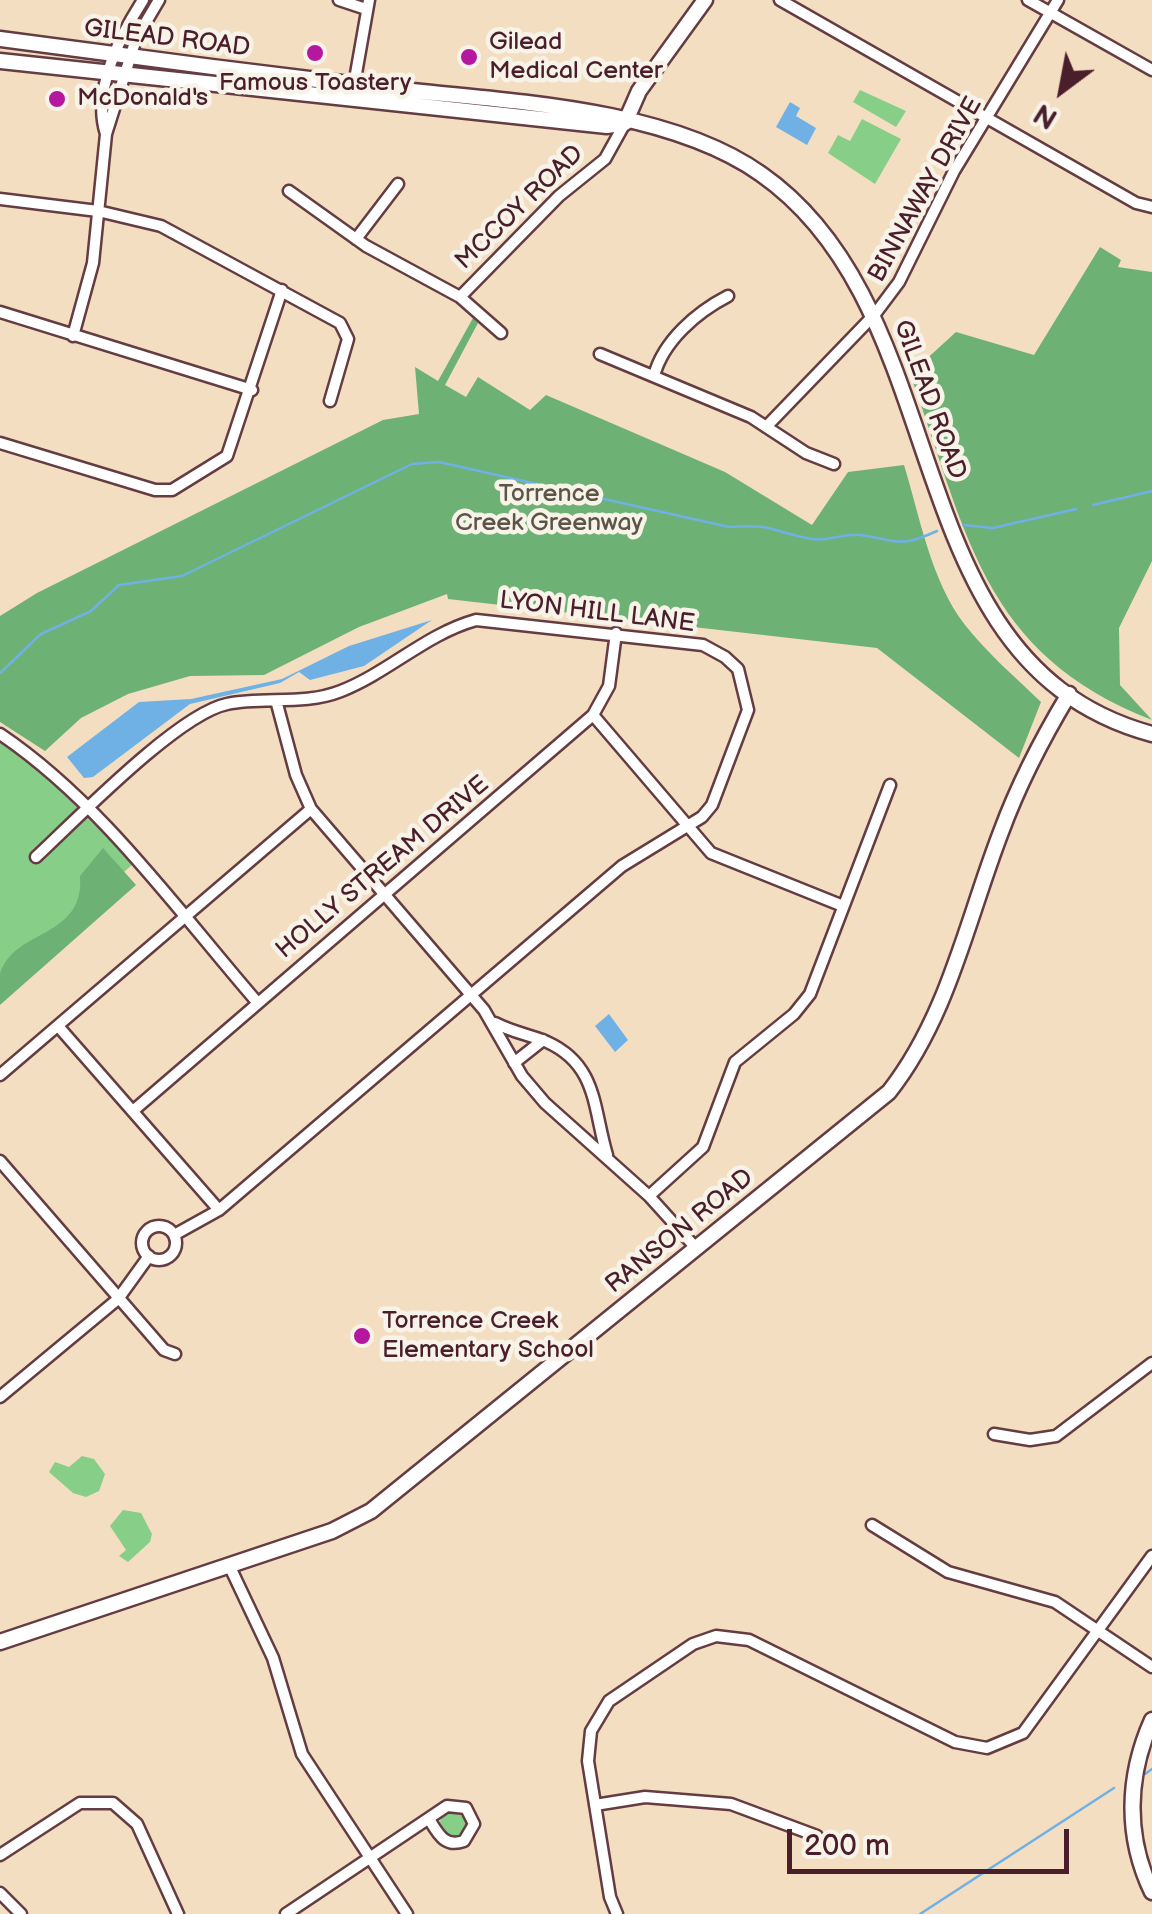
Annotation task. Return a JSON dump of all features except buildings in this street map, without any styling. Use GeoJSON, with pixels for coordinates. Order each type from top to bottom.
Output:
{"type":"FeatureCollection","features":[{"type":"Feature","properties":{"kind":"main road","name":"MCCOY ROAD"},"geometry":{"type":"LineString","coordinates":[[626,123],[639,91],[705,0]]}},
{"type":"Feature","properties":{"kind":"main road","name":"GILEAD ROAD"},"geometry":{"type":"LineString","coordinates":[[0,39],[608,115],[708,146],[760,173],[801,207],[833,242],[875,314],[973,581],[1015,645],[1068,694],[1152,734]]}},
{"type":"Feature","properties":{"kind":"main road","name":"GILEAD ROAD"},"geometry":{"type":"LineString","coordinates":[[0,62],[607,126],[626,123]]}},
{"type":"Feature","properties":{"kind":"main road","name":"RANSON ROAD"},"geometry":{"type":"LineString","coordinates":[[0,1642],[332,1531],[371,1511],[881,1100],[910,1066],[947,988],[1023,776],[1068,694]]}},
{"type":"Feature","properties":{"kind":"main road"},"geometry":{"type":"LineString","coordinates":[[1152,1720],[1136,1762],[1132,1798],[1138,1854],[1152,1892]]}},
{"type":"Feature","properties":{"kind":"street"},"geometry":{"type":"LineString","coordinates":[[73,336],[94,262],[106,134],[102,121],[143,0]]}},
{"type":"Feature","properties":{"kind":"street"},"geometry":{"type":"LineString","coordinates":[[122,56],[159,0]]}},
{"type":"Feature","properties":{"kind":"street"},"geometry":{"type":"LineString","coordinates":[[339,0],[368,4],[354,85]]}},
{"type":"Feature","properties":{"kind":"street"},"geometry":{"type":"LineString","coordinates":[[780,0],[1136,203],[1152,207]]}},
{"type":"Feature","properties":{"kind":"street"},"geometry":{"type":"LineString","coordinates":[[1028,0],[1152,70]]}},
{"type":"Feature","properties":{"kind":"street","name":"BINNAWAY DRIVE"},"geometry":{"type":"LineString","coordinates":[[766,426],[875,314],[899,282],[954,172],[1058,0]]}},
{"type":"Feature","properties":{"kind":"street","name":"MCCOY ROAD"},"geometry":{"type":"LineString","coordinates":[[460,297],[559,196],[604,159],[626,123]]}},
{"type":"Feature","properties":{"kind":"street"},"geometry":{"type":"LineString","coordinates":[[356,239],[398,184]]}},
{"type":"Feature","properties":{"kind":"street"},"geometry":{"type":"LineString","coordinates":[[289,191],[356,239],[460,297],[501,333]]}},
{"type":"Feature","properties":{"kind":"street"},"geometry":{"type":"LineString","coordinates":[[0,199],[98,212],[161,226],[282,290],[348,332],[330,402]]}},
{"type":"Feature","properties":{"kind":"street"},"geometry":{"type":"LineString","coordinates":[[0,443],[155,490],[172,490],[227,456],[282,290]]}},
{"type":"Feature","properties":{"kind":"street"},"geometry":{"type":"LineString","coordinates":[[654,376],[663,352],[680,333],[728,296]]}},
{"type":"Feature","properties":{"kind":"street"},"geometry":{"type":"LineString","coordinates":[[0,312],[252,390]]}},
{"type":"Feature","properties":{"kind":"street"},"geometry":{"type":"LineString","coordinates":[[600,354],[766,426],[806,453],[834,464]]}},
{"type":"Feature","properties":{"kind":"street","name":"LYON HILL LANE"},"geometry":{"type":"LineString","coordinates":[[36,857],[188,721],[226,704],[277,704],[336,694],[390,668],[447,628],[476,620],[704,645],[738,670],[746,691],[745,724],[712,805],[622,866],[220,1210],[174,1235]]}},
{"type":"Feature","properties":{"kind":"street","name":"HOLLY STREAM DRIVE"},"geometry":{"type":"LineString","coordinates":[[134,1110],[593,715],[608,686],[616,633]]}},
{"type":"Feature","properties":{"kind":"street"},"geometry":{"type":"LineString","coordinates":[[277,704],[296,775],[311,809],[493,1022],[514,1063],[545,1103],[649,1196],[696,1248]]}},
{"type":"Feature","properties":{"kind":"street"},"geometry":{"type":"LineString","coordinates":[[593,715],[711,853],[724,862],[843,906]]}},
{"type":"Feature","properties":{"kind":"street"},"geometry":{"type":"LineString","coordinates":[[0,734],[37,760],[86,810],[256,1002]]}},
{"type":"Feature","properties":{"kind":"street"},"geometry":{"type":"LineString","coordinates":[[649,1196],[703,1146],[735,1062],[810,994],[890,786]]}},
{"type":"Feature","properties":{"kind":"street"},"geometry":{"type":"LineString","coordinates":[[0,1075],[311,809]]}},
{"type":"Feature","properties":{"kind":"street"},"geometry":{"type":"LineString","coordinates":[[493,1022],[520,1036],[543,1040],[573,1057],[595,1091],[607,1156]]}},
{"type":"Feature","properties":{"kind":"street"},"geometry":{"type":"LineString","coordinates":[[58,1026],[220,1210]]}},
{"type":"Feature","properties":{"kind":"street"},"geometry":{"type":"LineString","coordinates":[[514,1063],[543,1040]]}},
{"type":"Feature","properties":{"kind":"street"},"geometry":{"type":"LineString","coordinates":[[0,1161],[164,1350],[175,1354]]}},
{"type":"Feature","properties":{"kind":"street","name":"LYON HILL LANE"},"geometry":{"type":"LineString","coordinates":[[161,1226],[174,1235],[176,1246],[170,1255],[160,1259],[149,1256],[143,1247],[146,1232],[161,1226]]}},
{"type":"Feature","properties":{"kind":"street","name":"LYON HILL LANE"},"geometry":{"type":"LineString","coordinates":[[0,1397],[118,1299],[149,1256]]}},
{"type":"Feature","properties":{"kind":"street"},"geometry":{"type":"LineString","coordinates":[[994,1434],[1030,1440],[1056,1436],[1152,1363]]}},
{"type":"Feature","properties":{"kind":"street"},"geometry":{"type":"LineString","coordinates":[[872,1525],[948,1572],[1055,1602],[1152,1667]]}},
{"type":"Feature","properties":{"kind":"street"},"geometry":{"type":"LineString","coordinates":[[617,1914],[588,1750],[598,1714],[617,1694],[707,1638],[749,1640],[955,1742],[979,1748],[1003,1744],[1030,1725],[1152,1556]]}},
{"type":"Feature","properties":{"kind":"street"},"geometry":{"type":"LineString","coordinates":[[229,1565],[273,1658],[302,1754],[407,1914]]}},
{"type":"Feature","properties":{"kind":"street"},"geometry":{"type":"LineString","coordinates":[[595,1805],[645,1797],[731,1804],[817,1836]]}},
{"type":"Feature","properties":{"kind":"street"},"geometry":{"type":"LineString","coordinates":[[0,1855],[80,1803],[113,1803],[132,1815],[178,1914]]}},
{"type":"Feature","properties":{"kind":"street"},"geometry":{"type":"LineString","coordinates":[[286,1914],[429,1819],[456,1804],[471,1812],[474,1824],[464,1841],[452,1843],[440,1837],[429,1819]]}},
{"type":"Feature","properties":{"kind":"street"},"geometry":{"type":"LineString","coordinates":[[0,1893],[22,1914]]}},
{"type":"Feature","properties":{"kind":"green space"},"geometry":{"type":"Polygon","coordinates":[[[860,90],[906,111],[896,127],[853,102],[860,90]]]}},
{"type":"Feature","properties":{"kind":"green space"},"geometry":{"type":"Polygon","coordinates":[[[862,119],[901,139],[875,184],[828,153],[838,135],[850,141],[862,119]]]}},
{"type":"Feature","properties":{"kind":"green space"},"geometry":{"type":"Polygon","coordinates":[[[1100,247],[1121,260],[1118,267],[1152,272],[1152,561],[1119,628],[1120,685],[1152,720],[1095,692],[1050,660],[1015,622],[988,580],[966,534],[910,374],[956,332],[1034,355],[1100,247]]]}},
{"type":"Feature","properties":{"kind":"green space","name":"Torrence Creek Greenway"},"geometry":{"type":"Polygon","coordinates":[[[473,318],[478,323],[445,385],[466,397],[478,377],[530,410],[546,395],[725,472],[812,525],[848,472],[904,465],[928,548],[953,608],[982,645],[1041,702],[1019,758],[877,648],[448,599],[447,594],[359,627],[264,675],[190,676],[128,694],[81,718],[45,751],[0,722],[0,616],[37,593],[383,420],[419,414],[415,367],[438,381],[473,318]]]}},
{"type":"Feature","properties":{"kind":"green space"},"geometry":{"type":"Polygon","coordinates":[[[0,734],[37,760],[135,862],[0,985],[0,734]]]}},
{"type":"Feature","properties":{"kind":"green space"},"geometry":{"type":"Polygon","coordinates":[[[103,848],[136,885],[0,1005],[0,974],[8,959],[72,911],[79,896],[80,876],[103,848]]]}},
{"type":"Feature","properties":{"kind":"green space"},"geometry":{"type":"Polygon","coordinates":[[[82,1456],[94,1459],[105,1474],[99,1491],[86,1497],[73,1493],[49,1472],[55,1462],[69,1467],[82,1456]]]}},
{"type":"Feature","properties":{"kind":"green space"},"geometry":{"type":"Polygon","coordinates":[[[123,1510],[141,1513],[152,1534],[150,1542],[128,1562],[119,1556],[126,1550],[110,1526],[123,1510]]]}},
{"type":"Feature","properties":{"kind":"green space"},"geometry":{"type":"Polygon","coordinates":[[[454,1810],[464,1814],[468,1824],[464,1834],[454,1838],[444,1834],[440,1824],[444,1814],[454,1810]]]}},
{"type":"Feature","properties":{"kind":"water"},"geometry":{"type":"Polygon","coordinates":[[[790,102],[800,108],[796,116],[816,128],[807,145],[776,127],[790,102]]]}},
{"type":"Feature","properties":{"kind":"water"},"geometry":{"type":"Polygon","coordinates":[[[432,620],[364,666],[310,680],[299,672],[280,683],[190,704],[93,777],[84,778],[67,757],[139,702],[191,699],[282,679],[349,646],[432,620]]]}},
{"type":"Feature","properties":{"kind":"water"},"geometry":{"type":"Polygon","coordinates":[[[609,1014],[628,1040],[615,1052],[595,1026],[609,1014]]]}},
{"type":"Feature","properties":{"kind":"waterway"},"geometry":{"type":"LineString","coordinates":[[0,673],[41,634],[91,611],[119,585],[182,576],[412,464],[439,462],[729,527],[762,527],[813,539],[861,535],[906,541],[937,531]]}},
{"type":"Feature","properties":{"kind":"waterway"},"geometry":{"type":"LineString","coordinates":[[1093,505],[1152,491]]}},
{"type":"Feature","properties":{"kind":"waterway"},"geometry":{"type":"LineString","coordinates":[[963,525],[993,528],[1076,509]]}},
{"type":"Feature","properties":{"kind":"waterway"},"geometry":{"type":"LineString","coordinates":[[1145,1774],[1152,1769]]}},
{"type":"Feature","properties":{"kind":"waterway"},"geometry":{"type":"LineString","coordinates":[[920,1914],[1114,1788]]}},
{"type":"Feature","properties":{"kind":"place","name":"Famous Toastery"},"geometry":{"type":"Point","coordinates":[315,53]}},
{"type":"Feature","properties":{"kind":"place","name":"Gilead Medical Center"},"geometry":{"type":"Point","coordinates":[469,57]}},
{"type":"Feature","properties":{"kind":"place","name":"McDonald's"},"geometry":{"type":"Point","coordinates":[57,99]}},
{"type":"Feature","properties":{"kind":"place","name":"Torrence Creek Elementary School"},"geometry":{"type":"Point","coordinates":[362,1336]}}]}
